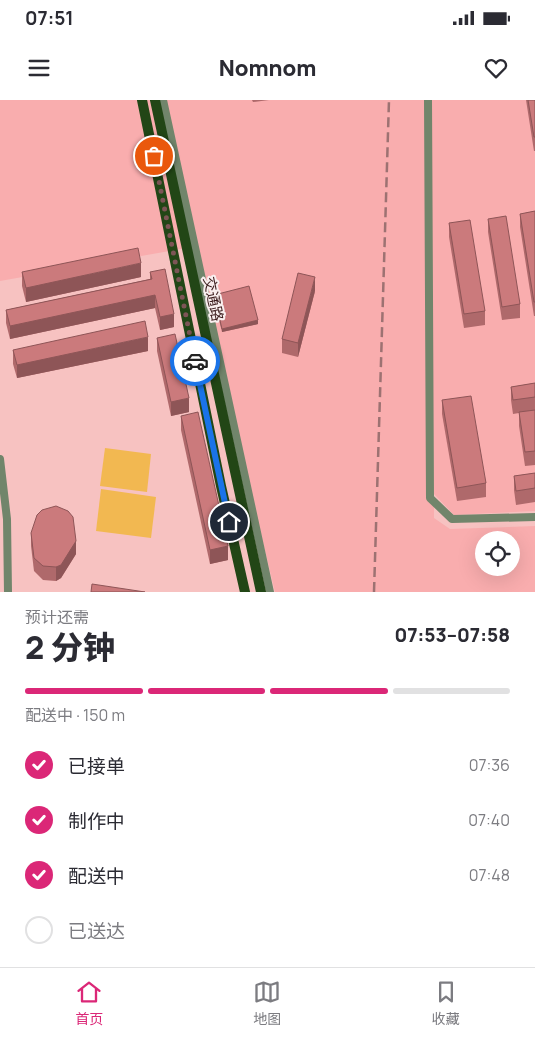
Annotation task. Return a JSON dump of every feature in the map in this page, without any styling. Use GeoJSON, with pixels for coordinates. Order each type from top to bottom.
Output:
{"type":"FeatureCollection","features":[{"type":"Feature","properties":{"kind":"main road","name":"交通路"},"geometry":{"type":"LineString","coordinates":[[142,100],[221,486],[245,592]]}},
{"type":"Feature","properties":{"kind":"main road","name":"交通路"},"geometry":{"type":"LineString","coordinates":[[155,100],[261,592]]}},
{"type":"Feature","properties":{"kind":"street"},"geometry":{"type":"LineString","coordinates":[[163,100],[270,592]]}},
{"type":"Feature","properties":{"kind":"street"},"geometry":{"type":"LineString","coordinates":[[428,100],[430,498],[452,519],[535,517]]}},
{"type":"Feature","properties":{"kind":"street"},"geometry":{"type":"LineString","coordinates":[[0,459],[7,520],[8,592]]}},
{"type":"Feature","properties":{"kind":"shaded area"},"geometry":{"type":"Polygon","coordinates":[[[0,100],[535,100],[535,511],[454,515],[434,494],[434,518],[450,529],[535,526],[535,592],[275,592],[192,247],[0,281],[0,100]]]}},
{"type":"Feature","properties":{"kind":"shaded area"},"geometry":{"type":"Polygon","coordinates":[[[105,448],[151,454],[147,492],[100,486],[105,448]]]}},
{"type":"Feature","properties":{"kind":"shaded area"},"geometry":{"type":"Polygon","coordinates":[[[101,489],[156,497],[151,538],[96,531],[101,489]]]}},
{"type":"Feature","properties":{"kind":"building"},"geometry":{"type":"Polygon","coordinates":[[[528,100],[535,100],[535,137],[534,137],[528,100]]]}},
{"type":"Feature","properties":{"kind":"building"},"geometry":{"type":"Polygon","coordinates":[[[535,211],[535,302],[534,302],[520,214],[535,211]]]}},
{"type":"Feature","properties":{"kind":"building"},"geometry":{"type":"Polygon","coordinates":[[[506,216],[520,304],[502,307],[488,219],[506,216]]]}},
{"type":"Feature","properties":{"kind":"building"},"geometry":{"type":"Polygon","coordinates":[[[470,220],[485,311],[464,314],[449,223],[470,220]]]}},
{"type":"Feature","properties":{"kind":"building"},"geometry":{"type":"Polygon","coordinates":[[[138,248],[141,263],[26,288],[22,272],[138,248]]]}},
{"type":"Feature","properties":{"kind":"building"},"geometry":{"type":"Polygon","coordinates":[[[165,269],[174,314],[160,317],[155,295],[10,326],[6,310],[152,279],[150,272],[165,269]]]}},
{"type":"Feature","properties":{"kind":"building"},"geometry":{"type":"Polygon","coordinates":[[[298,273],[315,277],[298,343],[282,339],[298,273]]]}},
{"type":"Feature","properties":{"kind":"building"},"geometry":{"type":"Polygon","coordinates":[[[249,286],[258,320],[222,329],[214,295],[249,286]]]}},
{"type":"Feature","properties":{"kind":"building"},"geometry":{"type":"Polygon","coordinates":[[[145,321],[148,337],[17,365],[13,350],[145,321]]]}},
{"type":"Feature","properties":{"kind":"building"},"geometry":{"type":"Polygon","coordinates":[[[175,334],[189,398],[171,402],[157,338],[175,334]]]}},
{"type":"Feature","properties":{"kind":"building"},"geometry":{"type":"Polygon","coordinates":[[[535,383],[535,397],[513,400],[511,387],[535,383]]]}},
{"type":"Feature","properties":{"kind":"building"},"geometry":{"type":"Polygon","coordinates":[[[471,396],[486,483],[457,488],[442,400],[471,396]]]}},
{"type":"Feature","properties":{"kind":"building"},"geometry":{"type":"Polygon","coordinates":[[[535,410],[535,451],[525,452],[519,412],[535,410]]]}},
{"type":"Feature","properties":{"kind":"building"},"geometry":{"type":"Polygon","coordinates":[[[198,412],[228,546],[210,550],[181,416],[198,412]]]}},
{"type":"Feature","properties":{"kind":"building"},"geometry":{"type":"Polygon","coordinates":[[[535,473],[535,488],[516,491],[514,476],[535,473]]]}},
{"type":"Feature","properties":{"kind":"building"},"geometry":{"type":"Polygon","coordinates":[[[56,506],[68,511],[73,517],[76,541],[61,565],[56,567],[43,566],[34,558],[31,533],[37,515],[42,510],[56,506]]]}},
{"type":"Feature","properties":{"kind":"building"},"geometry":{"type":"Polygon","coordinates":[[[92,584],[145,592],[91,592],[92,584]]]}},
{"type":"Feature","properties":{"kind":"railway"},"geometry":{"type":"LineString","coordinates":[[374,592],[389,100]]}},
{"type":"Feature","properties":{"kind":"way so far"},"geometry":{"type":"LineString","coordinates":[[154,156],[195,361]]}},
{"type":"Feature","properties":{"kind":"route"},"geometry":{"type":"LineString","coordinates":[[195,361],[229,522]]}}]}
